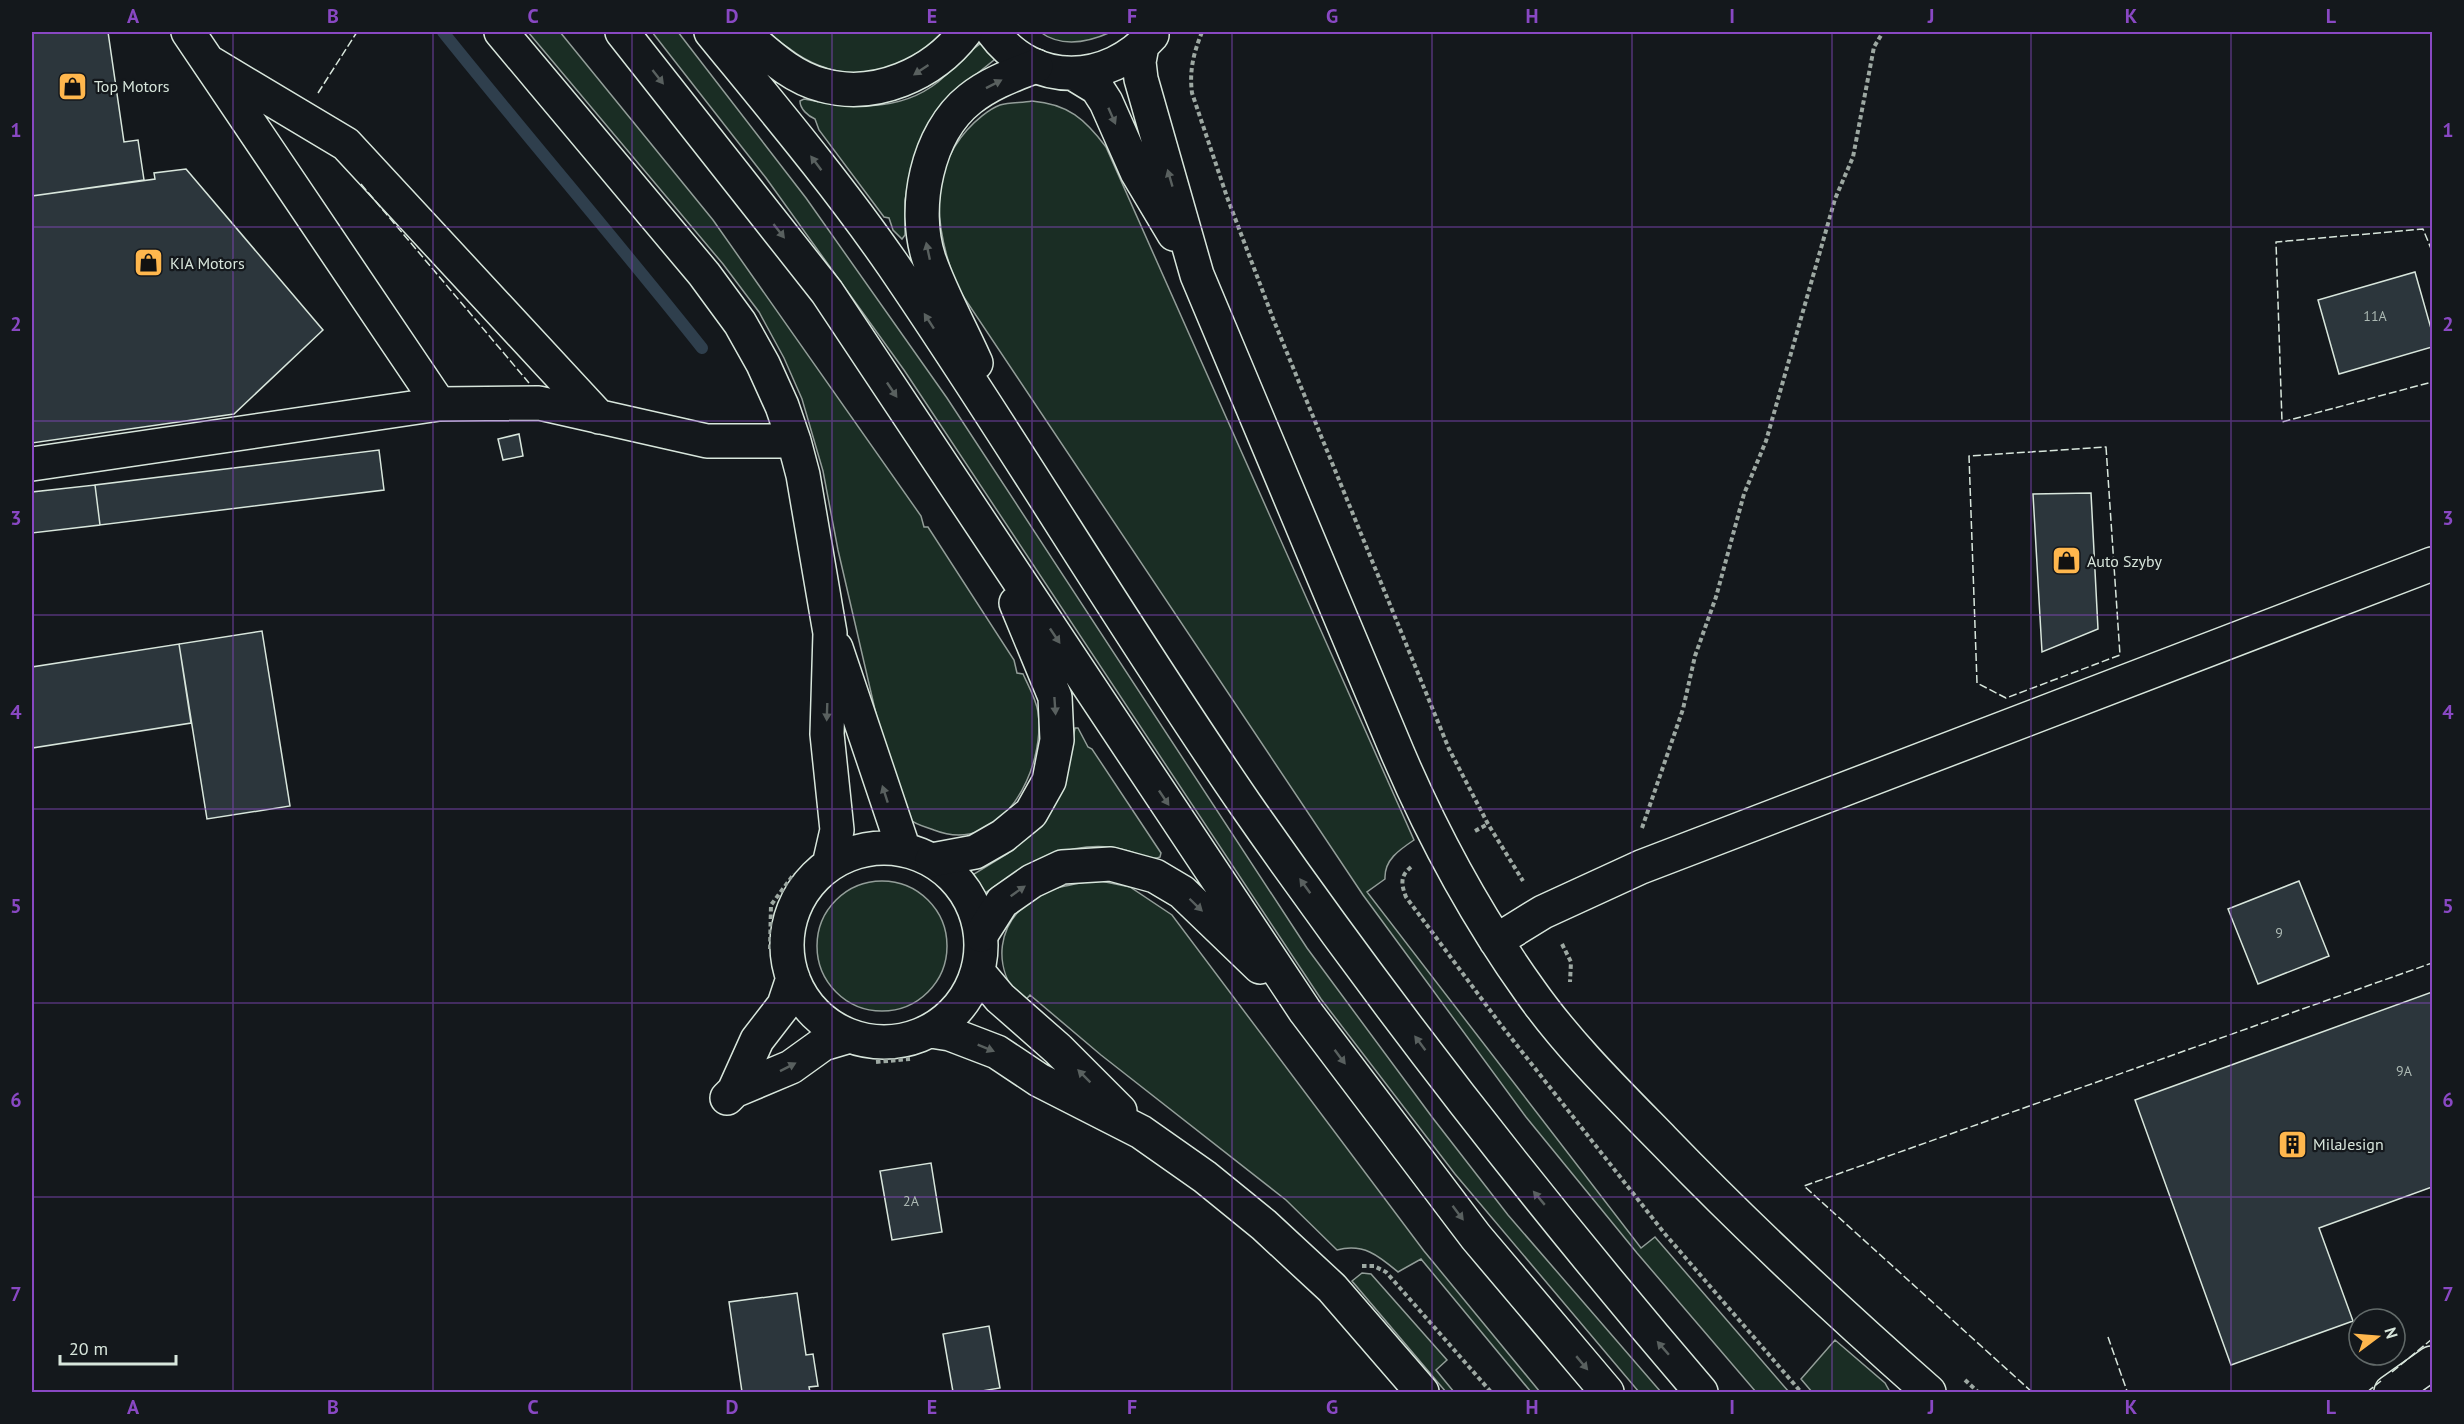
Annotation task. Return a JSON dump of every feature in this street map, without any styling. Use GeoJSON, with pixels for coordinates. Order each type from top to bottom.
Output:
{"type":"FeatureCollection","features":[{"type":"Feature","properties":{"kind":"main road"},"geometry":{"type":"LineString","coordinates":[[188,32],[439,404]]}},
{"type":"Feature","properties":{"kind":"main road"},"geometry":{"type":"LineString","coordinates":[[501,32],[669,231],[740,323],[763,364],[794,441],[819,557],[830,633],[827,734],[837,830],[829,865]]}},
{"type":"Feature","properties":{"kind":"main road"},"geometry":{"type":"LineString","coordinates":[[622,32],[827,292],[1305,1011],[1476,1237],[1607,1392]]}},
{"type":"Feature","properties":{"kind":"main road"},"geometry":{"type":"LineString","coordinates":[[711,32],[784,121],[891,263],[1239,794],[1368,974],[1517,1172],[1701,1392]]}},
{"type":"Feature","properties":{"kind":"main road"},"geometry":{"type":"LineString","coordinates":[[742,32],[780,65],[821,85],[846,90],[900,81],[922,71],[965,32]]}},
{"type":"Feature","properties":{"kind":"main road"},"geometry":{"type":"LineString","coordinates":[[993,32],[1010,50],[1036,66],[1055,72],[1074,74],[1111,67],[1149,39]]}},
{"type":"Feature","properties":{"kind":"main road"},"geometry":{"type":"LineString","coordinates":[[1149,39],[1139,62],[1141,79],[1197,275],[1419,803],[1448,858],[1496,941],[1539,1003],[1577,1049],[1721,1200],[1833,1307],[1929,1392]]}},
{"type":"Feature","properties":{"kind":"main road"},"geometry":{"type":"LineString","coordinates":[[209,62],[346,144],[599,417]]}},
{"type":"Feature","properties":{"kind":"main road"},"geometry":{"type":"LineString","coordinates":[[1019,458],[929,258],[923,228],[924,184],[932,152],[947,124],[969,100],[993,83],[1036,66]]}},
{"type":"Feature","properties":{"kind":"main road"},"geometry":{"type":"LineString","coordinates":[[1074,74],[1096,88],[1106,102],[1137,172],[1197,275]]}},
{"type":"Feature","properties":{"kind":"main road"},"geometry":{"type":"LineString","coordinates":[[32,464],[439,404],[539,403],[707,441],[794,441]]}},
{"type":"Feature","properties":{"kind":"main road"},"geometry":{"type":"LineString","coordinates":[[830,633],[918,855],[960,884],[970,900],[981,935],[982,953],[978,972],[960,1006],[931,1030],[912,1038],[891,1042],[870,1041],[850,1036],[831,1026],[815,1013],[802,996],[793,978],[788,957],[788,936],[792,915],[807,888],[829,865],[846,856],[865,850],[885,848],[918,855],[975,852],[1003,836],[1031,813],[1049,781],[1057,740],[1055,697],[988,535]]}},
{"type":"Feature","properties":{"kind":"main road"},"geometry":{"type":"LineString","coordinates":[[1496,941],[1543,912],[1641,867],[2433,564]]}},
{"type":"Feature","properties":{"kind":"main road"},"geometry":{"type":"LineString","coordinates":[[981,935],[1002,902],[1032,882],[1062,867],[1110,864],[1133,869],[1155,876],[1182,892],[1305,1011]]}},
{"type":"Feature","properties":{"kind":"main road"},"geometry":{"type":"LineString","coordinates":[[978,972],[1000,998],[1058,1050],[1141,1132]]}},
{"type":"Feature","properties":{"kind":"main road"},"geometry":{"type":"LineString","coordinates":[[793,978],[784,1005],[758,1040],[731,1094],[791,1066],[823,1044],[850,1036]]}},
{"type":"Feature","properties":{"kind":"main road"},"geometry":{"type":"LineString","coordinates":[[931,1030],[950,1034],[997,1052],[1039,1080],[1141,1132],[1214,1184],[1317,1273],[1422,1392]]}},
{"type":"Feature","properties":{"kind":"main road"},"geometry":{"type":"LineString","coordinates":[[2391,1392],[2433,1363]]}},
{"type":"Feature","properties":{"kind":"path"},"geometry":{"type":"LineString","coordinates":[[1202,32],[1192,62],[1190,78],[1192,93],[1227,197],[1274,321],[1449,749],[1488,824],[1569,954],[1571,962],[1569,987]]}},
{"type":"Feature","properties":{"kind":"path"},"geometry":{"type":"LineString","coordinates":[[1641,867],[1638,842],[1646,812],[1663,772],[1683,709],[1695,656],[1716,597],[1744,494],[1766,441],[1835,199],[1853,157],[1874,47],[1883,32]]}},
{"type":"Feature","properties":{"kind":"path"},"geometry":{"type":"LineString","coordinates":[[1356,1270],[1363,1266],[1374,1266],[1386,1272],[1491,1392]]}},
{"type":"Feature","properties":{"kind":"path"},"geometry":{"type":"LineString","coordinates":[[1961,1377],[1978,1392]]}},
{"type":"Feature","properties":{"kind":"green space"},"geometry":{"type":"Polygon","coordinates":[[[528,32],[560,32],[713,220],[921,516],[924,527],[928,527],[1014,660],[1017,673],[1023,674],[1038,712],[1039,734],[1035,758],[1027,781],[1014,802],[999,819],[980,831],[958,835],[918,824],[908,817],[895,796],[838,550],[823,471],[802,399],[784,358],[759,312],[723,264],[528,32]]]}},
{"type":"Feature","properties":{"kind":"green space"},"geometry":{"type":"Polygon","coordinates":[[[652,32],[678,32],[806,198],[947,398],[1307,948],[1508,1215],[1661,1392],[1639,1392],[1455,1174],[1321,999],[904,370],[766,178],[652,32]]]}},
{"type":"Feature","properties":{"kind":"green space"},"geometry":{"type":"Polygon","coordinates":[[[769,32],[946,32],[923,54],[903,64],[870,72],[853,73],[837,71],[805,59],[769,32]]]}},
{"type":"Feature","properties":{"kind":"green space"},"geometry":{"type":"Polygon","coordinates":[[[1040,32],[1111,32],[1085,41],[1066,42],[1040,32]]]}},
{"type":"Feature","properties":{"kind":"green space"},"geometry":{"type":"Polygon","coordinates":[[[983,42],[995,57],[994,60],[968,81],[919,148],[910,173],[905,200],[905,235],[902,239],[893,230],[889,218],[884,217],[819,130],[815,119],[803,109],[800,101],[804,99],[873,106],[907,99],[938,82],[971,50],[983,42]]]}},
{"type":"Feature","properties":{"kind":"green space"},"geometry":{"type":"Polygon","coordinates":[[[1032,101],[1066,109],[1091,128],[1106,147],[1414,840],[1390,861],[1385,872],[1385,879],[1367,892],[1641,1248],[1655,1237],[1789,1392],[1756,1392],[1637,1253],[1526,1117],[1363,895],[957,287],[944,247],[939,206],[945,166],[967,130],[991,109],[1008,103],[1032,101]]]}},
{"type":"Feature","properties":{"kind":"green space"},"geometry":{"type":"Polygon","coordinates":[[[1075,728],[1078,728],[1088,747],[1092,749],[1161,853],[1160,857],[1148,858],[1125,850],[1106,847],[1074,849],[1034,864],[985,893],[979,893],[971,878],[974,874],[1007,854],[1027,837],[1065,779],[1075,728]]]}},
{"type":"Feature","properties":{"kind":"green space"},"geometry":{"type":"Polygon","coordinates":[[[1096,880],[1130,887],[1172,915],[1424,1251],[1540,1392],[1531,1392],[1421,1259],[1398,1272],[1370,1252],[1355,1248],[1337,1250],[1286,1200],[1101,1055],[1030,995],[1023,1003],[1006,975],[1002,960],[1002,946],[1013,918],[1038,896],[1066,886],[1096,880]]]}},
{"type":"Feature","properties":{"kind":"green space"},"geometry":{"type":"Polygon","coordinates":[[[882,881],[907,886],[928,900],[942,921],[947,946],[942,971],[928,992],[907,1006],[882,1011],[857,1006],[836,992],[822,971],[817,946],[822,921],[836,900],[857,886],[882,881]]]}},
{"type":"Feature","properties":{"kind":"green space"},"geometry":{"type":"Polygon","coordinates":[[[1362,1273],[1371,1274],[1447,1360],[1436,1370],[1454,1392],[1446,1392],[1352,1281],[1362,1273]]]}},
{"type":"Feature","properties":{"kind":"green space"},"geometry":{"type":"Polygon","coordinates":[[[1835,1340],[1885,1383],[1890,1392],[1812,1392],[1801,1379],[1835,1340]]]}},
{"type":"Feature","properties":{"kind":"building","name":"Top Motors"},"geometry":{"type":"Polygon","coordinates":[[[32,32],[108,32],[124,142],[138,140],[144,180],[32,196],[32,32]]]}},
{"type":"Feature","properties":{"kind":"building","name":"KIA Motors"},"geometry":{"type":"Polygon","coordinates":[[[186,169],[323,330],[234,414],[32,443],[32,196],[155,179],[154,173],[186,169]]]}},
{"type":"Feature","properties":{"kind":"building"},"geometry":{"type":"Polygon","coordinates":[[[2415,272],[2432,332],[2432,347],[2339,374],[2318,300],[2415,272]]]}},
{"type":"Feature","properties":{"kind":"building"},"geometry":{"type":"Polygon","coordinates":[[[519,434],[523,456],[503,460],[498,439],[519,434]]]}},
{"type":"Feature","properties":{"kind":"building"},"geometry":{"type":"Polygon","coordinates":[[[379,450],[384,490],[100,525],[95,485],[379,450]]]}},
{"type":"Feature","properties":{"kind":"building"},"geometry":{"type":"Polygon","coordinates":[[[95,485],[100,525],[32,533],[32,492],[95,485]]]}},
{"type":"Feature","properties":{"kind":"building","name":"Auto Szyby"},"geometry":{"type":"Polygon","coordinates":[[[2091,493],[2098,629],[2042,652],[2033,494],[2091,493]]]}},
{"type":"Feature","properties":{"kind":"building"},"geometry":{"type":"Polygon","coordinates":[[[262,631],[290,806],[207,819],[179,644],[262,631]]]}},
{"type":"Feature","properties":{"kind":"building"},"geometry":{"type":"Polygon","coordinates":[[[179,644],[191,723],[32,748],[32,667],[179,644]]]}},
{"type":"Feature","properties":{"kind":"building"},"geometry":{"type":"Polygon","coordinates":[[[2299,881],[2329,956],[2258,984],[2228,909],[2299,881]]]}},
{"type":"Feature","properties":{"kind":"building","name":"MilaJesign"},"geometry":{"type":"Polygon","coordinates":[[[2432,992],[2432,1187],[2319,1228],[2348,1307],[2347,1323],[2231,1365],[2135,1100],[2432,992]]]}},
{"type":"Feature","properties":{"kind":"building"},"geometry":{"type":"Polygon","coordinates":[[[931,1163],[942,1232],[892,1240],[880,1171],[931,1163]]]}},
{"type":"Feature","properties":{"kind":"building"},"geometry":{"type":"Polygon","coordinates":[[[797,1293],[806,1355],[813,1354],[818,1386],[809,1387],[810,1392],[742,1392],[729,1302],[797,1293]]]}},
{"type":"Feature","properties":{"kind":"building"},"geometry":{"type":"Polygon","coordinates":[[[989,1326],[1000,1388],[976,1392],[953,1392],[943,1334],[989,1326]]]}},
{"type":"Feature","properties":{"kind":"waterway"},"geometry":{"type":"LineString","coordinates":[[443,32],[702,348]]}},
{"type":"Feature","properties":{"kind":"fence"},"geometry":{"type":"LineString","coordinates":[[318,93],[357,32]]}},
{"type":"Feature","properties":{"kind":"fence"},"geometry":{"type":"LineString","coordinates":[[361,184],[529,383]]}},
{"type":"Feature","properties":{"kind":"fence"},"geometry":{"type":"LineString","coordinates":[[2432,251],[2423,229],[2276,242],[2282,422],[2432,382]]}},
{"type":"Feature","properties":{"kind":"fence"},"geometry":{"type":"LineString","coordinates":[[2106,447],[2120,655],[2006,698],[1977,683],[1969,456],[2106,447]]}},
{"type":"Feature","properties":{"kind":"fence"},"geometry":{"type":"LineString","coordinates":[[2032,1392],[1804,1186],[2432,963]]}},
{"type":"Feature","properties":{"kind":"fence"},"geometry":{"type":"LineString","coordinates":[[2108,1337],[2127,1391],[2124,1392]]}},
{"type":"Feature","properties":{"kind":"fence"},"geometry":{"type":"LineString","coordinates":[[2392,1372],[2432,1339]]}},
{"type":"Feature","properties":{"kind":"fence"},"geometry":{"type":"LineString","coordinates":[[2367,1392],[2381,1381]]}},
{"type":"Feature","properties":{"kind":"place","name":"Top Motors"},"geometry":{"type":"Point","coordinates":[73,86]}},
{"type":"Feature","properties":{"kind":"place","name":"KIA Motors"},"geometry":{"type":"Point","coordinates":[149,263]}},
{"type":"Feature","properties":{"kind":"place","name":"Auto Szyby"},"geometry":{"type":"Point","coordinates":[2066,561]}},
{"type":"Feature","properties":{"kind":"place","name":"MilaJesign"},"geometry":{"type":"Point","coordinates":[2292,1144]}}]}
